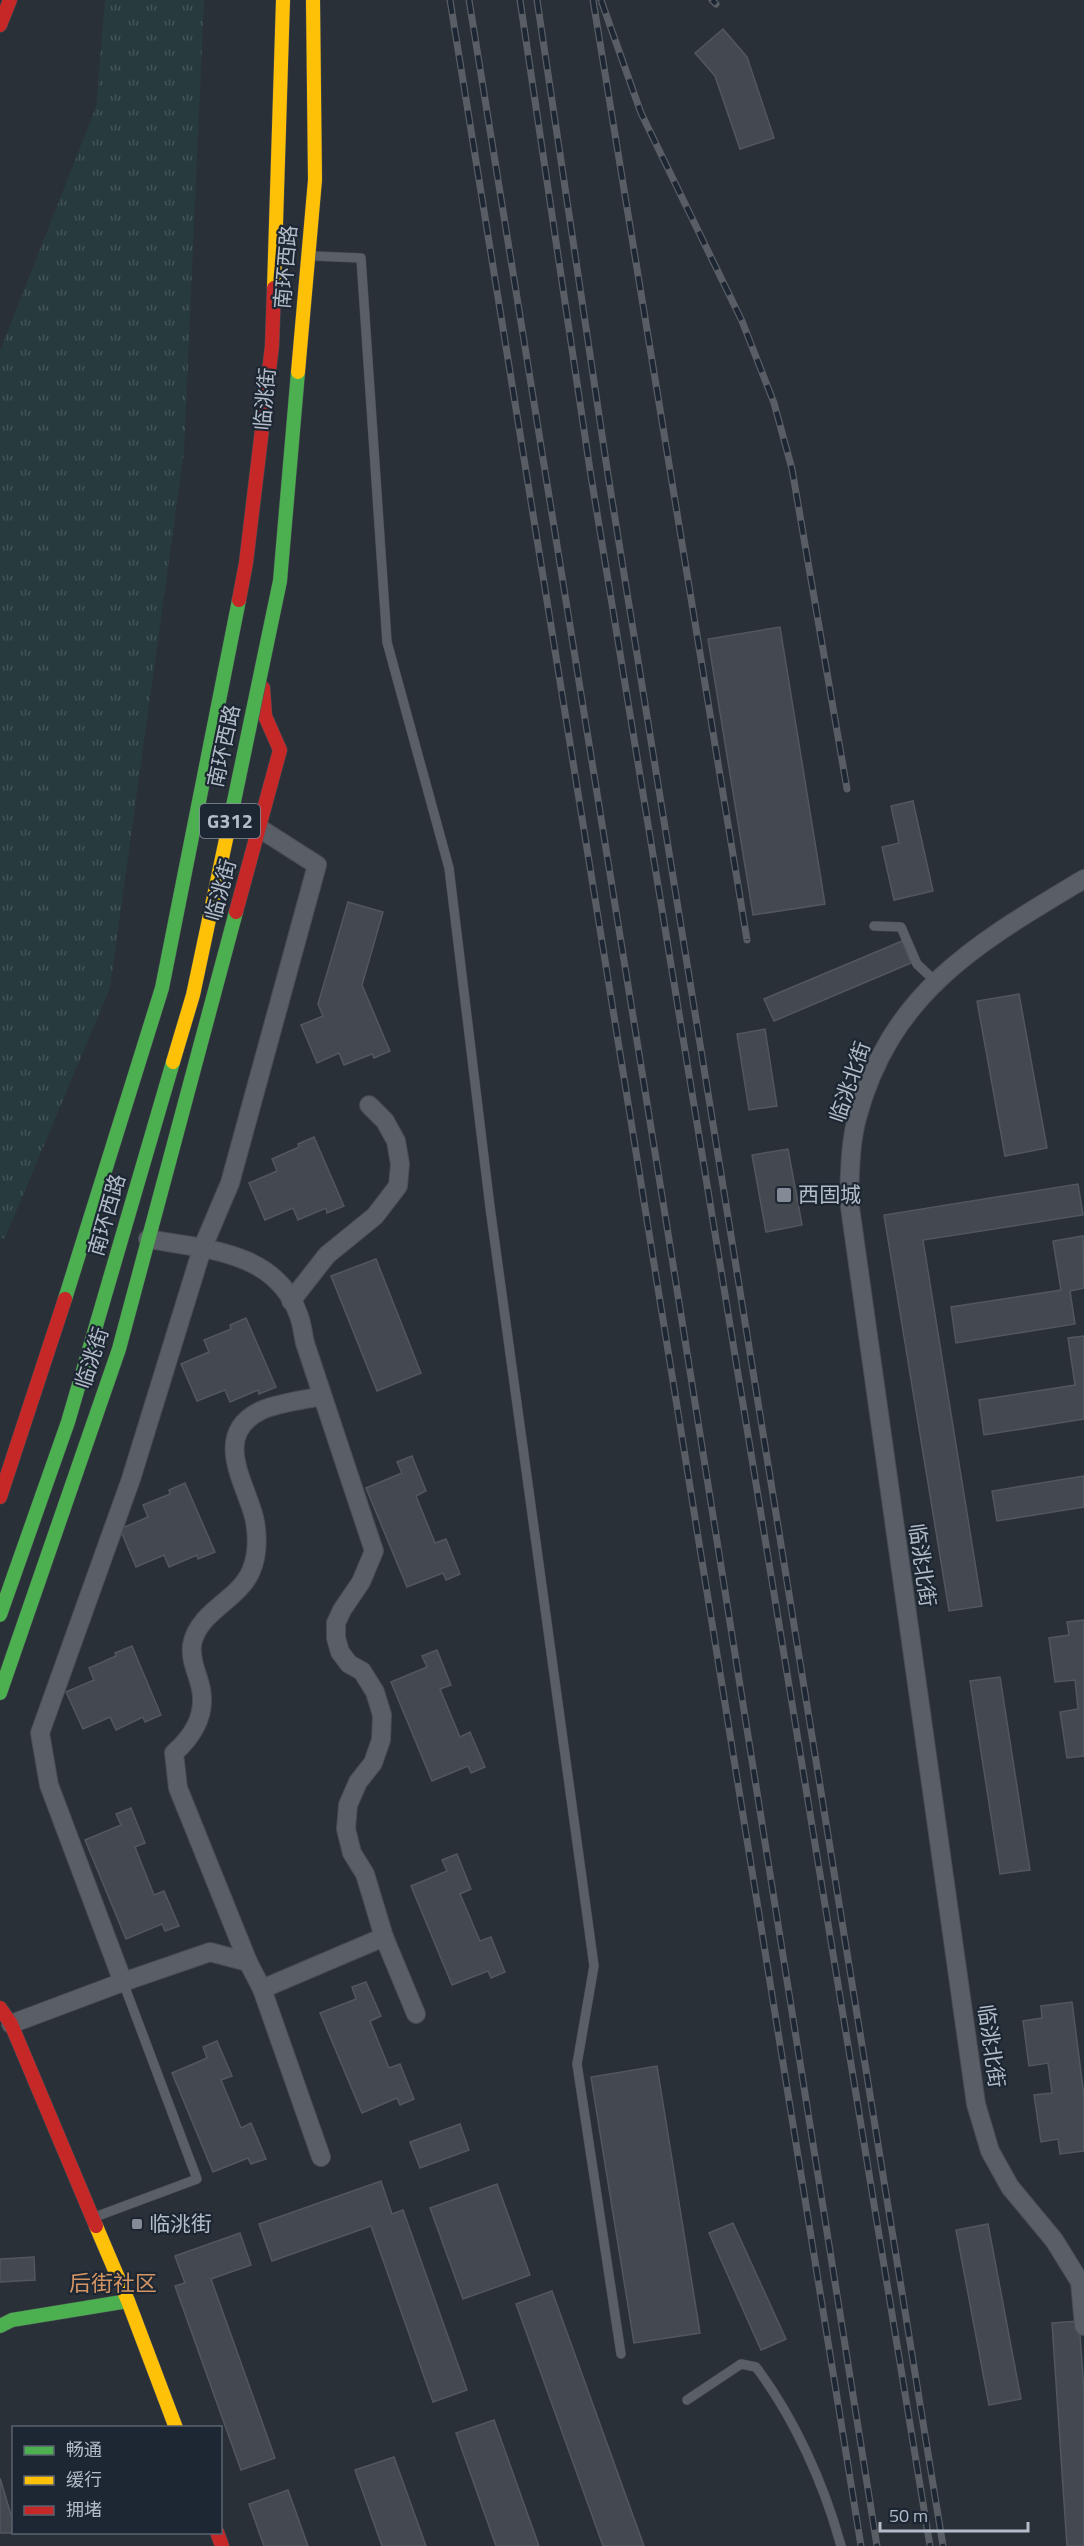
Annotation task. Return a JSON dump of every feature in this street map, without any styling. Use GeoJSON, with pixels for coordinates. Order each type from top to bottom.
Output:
{"type":"FeatureCollection","features":[{"type":"Feature","properties":{"kind":"main road"},"geometry":{"type":"LineString","coordinates":[[0,25],[10,0]]}},
{"type":"Feature","properties":{"kind":"main road","name":"南环西路"},"geometry":{"type":"LineString","coordinates":[[0,1497],[30,1411],[162,988],[246,563],[272,346],[283,0]]}},
{"type":"Feature","properties":{"kind":"main road","name":"临洮街"},"geometry":{"type":"LineString","coordinates":[[0,1693],[118,1348],[280,750],[264,716],[261,652],[299,256],[308,58],[308,0]]}},
{"type":"Feature","properties":{"kind":"main road","name":"南环西路"},"geometry":{"type":"LineString","coordinates":[[0,1614],[68,1422],[194,994],[280,581],[315,180],[313,0]]}},
{"type":"Feature","properties":{"kind":"main road"},"geometry":{"type":"LineString","coordinates":[[0,2008],[11,2024],[128,2301],[176,2426]]}},
{"type":"Feature","properties":{"kind":"main road"},"geometry":{"type":"LineString","coordinates":[[0,2326],[12,2320],[128,2301]]}},
{"type":"Feature","properties":{"kind":"street"},"geometry":{"type":"LineString","coordinates":[[123,1982],[49,1785],[40,1733],[131,1479],[202,1249],[230,1184],[317,865],[259,828]]}},
{"type":"Feature","properties":{"kind":"street","name":"临洮北街"},"geometry":{"type":"LineString","coordinates":[[1084,879],[1009,924],[962,958],[909,1011],[886,1043],[857,1119],[849,1200],[976,2104],[990,2151],[1010,2187],[1054,2240],[1082,2282],[1084,2326]]}},
{"type":"Feature","properties":{"kind":"street"},"geometry":{"type":"LineString","coordinates":[[291,1301],[327,1255],[375,1216],[398,1186],[400,1164],[396,1141],[385,1121],[369,1105]]}},
{"type":"Feature","properties":{"kind":"street"},"geometry":{"type":"LineString","coordinates":[[148,1239],[240,1256],[265,1270],[285,1290],[299,1315],[305,1343],[374,1551],[361,1582],[336,1623],[336,1638],[340,1652],[349,1664],[362,1671],[375,1692],[382,1715],[381,1740],[373,1763],[358,1782],[348,1805],[346,1829],[352,1853],[365,1874],[384,1937],[416,2014]]}},
{"type":"Feature","properties":{"kind":"street"},"geometry":{"type":"LineString","coordinates":[[321,2157],[262,1989],[248,1962],[178,1788],[174,1753],[188,1741],[197,1725],[202,1708],[201,1689],[192,1658],[196,1631],[204,1619],[236,1594],[251,1571],[257,1545],[254,1517],[234,1462],[234,1447],[238,1432],[248,1419],[261,1410],[322,1396]]}},
{"type":"Feature","properties":{"kind":"street"},"geometry":{"type":"LineString","coordinates":[[262,1989],[384,1937]]}},
{"type":"Feature","properties":{"kind":"street"},"geometry":{"type":"LineString","coordinates":[[11,2024],[210,1952],[248,1962]]}},
{"type":"Feature","properties":{"kind":"lane"},"geometry":{"type":"LineString","coordinates":[[299,256],[361,258],[387,642],[449,868],[490,1207],[594,1966],[577,2064],[621,2354]]}},
{"type":"Feature","properties":{"kind":"lane"},"geometry":{"type":"LineString","coordinates":[[874,926],[901,927],[917,964],[936,982]]}},
{"type":"Feature","properties":{"kind":"lane"},"geometry":{"type":"LineString","coordinates":[[93,2218],[197,2179],[123,1982]]}},
{"type":"Feature","properties":{"kind":"lane"},"geometry":{"type":"LineString","coordinates":[[687,2400],[741,2364],[756,2367],[768,2382],[818,2477],[841,2546]]}},
{"type":"Feature","properties":{"kind":"green space"},"geometry":{"type":"Polygon","coordinates":[[[105,0],[204,0],[184,452],[110,988],[5,1238],[0,1239],[0,351],[96,107],[105,0]]]}},
{"type":"Feature","properties":{"kind":"building"},"geometry":{"type":"Polygon","coordinates":[[[723,29],[747,57],[774,138],[740,149],[715,76],[695,53],[723,29]]]}},
{"type":"Feature","properties":{"kind":"building"},"geometry":{"type":"Polygon","coordinates":[[[780,627],[825,904],[753,915],[708,639],[780,627]]]}},
{"type":"Feature","properties":{"kind":"building"},"geometry":{"type":"Polygon","coordinates":[[[913,801],[933,891],[894,900],[882,847],[899,843],[891,806],[913,801]]]}},
{"type":"Feature","properties":{"kind":"building"},"geometry":{"type":"Polygon","coordinates":[[[348,902],[383,912],[362,985],[390,1051],[374,1058],[372,1054],[344,1065],[339,1053],[317,1063],[301,1025],[323,1016],[318,1004],[348,902]]]}},
{"type":"Feature","properties":{"kind":"building"},"geometry":{"type":"Polygon","coordinates":[[[902,941],[911,963],[774,1021],[764,999],[902,941]]]}},
{"type":"Feature","properties":{"kind":"building"},"geometry":{"type":"Polygon","coordinates":[[[1019,994],[1047,1148],[1005,1156],[977,1001],[1019,994]]]}},
{"type":"Feature","properties":{"kind":"building"},"geometry":{"type":"Polygon","coordinates":[[[765,1029],[777,1106],[749,1110],[737,1034],[765,1029]]]}},
{"type":"Feature","properties":{"kind":"building"},"geometry":{"type":"Polygon","coordinates":[[[314,1137],[344,1206],[327,1213],[326,1208],[298,1220],[293,1208],[265,1220],[249,1183],[277,1171],[272,1159],[299,1147],[298,1144],[314,1137]]]}},
{"type":"Feature","properties":{"kind":"building"},"geometry":{"type":"Polygon","coordinates":[[[788,1149],[802,1225],[766,1232],[752,1155],[788,1149]]]}},
{"type":"Feature","properties":{"kind":"building"},"geometry":{"type":"Polygon","coordinates":[[[1078,1184],[1083,1215],[923,1240],[982,1606],[949,1611],[884,1215],[1078,1184]]]}},
{"type":"Feature","properties":{"kind":"building"},"geometry":{"type":"Polygon","coordinates":[[[1083,1236],[1084,1288],[1070,1291],[1075,1324],[956,1343],[951,1307],[1061,1290],[1053,1241],[1083,1236]]]}},
{"type":"Feature","properties":{"kind":"building"},"geometry":{"type":"Polygon","coordinates":[[[376,1259],[421,1373],[377,1391],[331,1276],[376,1259]]]}},
{"type":"Feature","properties":{"kind":"building"},"geometry":{"type":"Polygon","coordinates":[[[246,1318],[276,1387],[259,1394],[258,1390],[230,1402],[225,1390],[197,1401],[181,1364],[209,1352],[204,1340],[231,1329],[230,1325],[246,1318]]]}},
{"type":"Feature","properties":{"kind":"building"},"geometry":{"type":"Polygon","coordinates":[[[1084,1336],[1084,1419],[984,1435],[979,1400],[1075,1385],[1068,1338],[1084,1336]]]}},
{"type":"Feature","properties":{"kind":"building"},"geometry":{"type":"Polygon","coordinates":[[[412,1456],[426,1491],[416,1496],[435,1543],[446,1539],[460,1574],[446,1580],[443,1573],[407,1587],[366,1488],[402,1473],[397,1462],[412,1456]]]}},
{"type":"Feature","properties":{"kind":"building"},"geometry":{"type":"Polygon","coordinates":[[[1084,1476],[1084,1507],[997,1521],[992,1491],[1084,1476]]]}},
{"type":"Feature","properties":{"kind":"building"},"geometry":{"type":"Polygon","coordinates":[[[185,1483],[215,1552],[198,1559],[197,1555],[169,1567],[164,1555],[136,1567],[120,1529],[148,1517],[143,1505],[170,1494],[169,1490],[185,1483]]]}},
{"type":"Feature","properties":{"kind":"building"},"geometry":{"type":"Polygon","coordinates":[[[1084,1620],[1084,1756],[1067,1758],[1060,1712],[1078,1709],[1075,1680],[1055,1682],[1049,1638],[1069,1635],[1067,1622],[1084,1620]]]}},
{"type":"Feature","properties":{"kind":"building"},"geometry":{"type":"Polygon","coordinates":[[[132,1646],[161,1715],[145,1722],[143,1717],[116,1730],[110,1717],[83,1729],[66,1692],[94,1680],[89,1668],[132,1646]]]}},
{"type":"Feature","properties":{"kind":"building"},"geometry":{"type":"Polygon","coordinates":[[[437,1650],[451,1685],[440,1689],[460,1737],[470,1732],[485,1767],[471,1773],[468,1766],[432,1781],[391,1682],[427,1667],[422,1656],[437,1650]]]}},
{"type":"Feature","properties":{"kind":"building"},"geometry":{"type":"Polygon","coordinates":[[[1000,1677],[1030,1870],[1000,1874],[970,1681],[1000,1677]]]}},
{"type":"Feature","properties":{"kind":"building"},"geometry":{"type":"Polygon","coordinates":[[[131,1808],[145,1843],[135,1847],[154,1895],[164,1891],[179,1926],[165,1931],[162,1924],[126,1939],[85,1840],[121,1825],[116,1814],[131,1808]]]}},
{"type":"Feature","properties":{"kind":"building"},"geometry":{"type":"Polygon","coordinates":[[[457,1854],[471,1889],[460,1894],[480,1941],[491,1937],[505,1972],[491,1978],[488,1971],[452,1985],[411,1886],[447,1871],[442,1860],[457,1854]]]}},
{"type":"Feature","properties":{"kind":"building"},"geometry":{"type":"Polygon","coordinates":[[[366,1982],[381,2016],[370,2021],[389,2068],[400,2064],[414,2099],[400,2105],[397,2098],[362,2113],[320,2013],[356,1999],[352,1987],[366,1982]]]}},
{"type":"Feature","properties":{"kind":"building"},"geometry":{"type":"Polygon","coordinates":[[[1072,2002],[1084,2096],[1084,2151],[1060,2154],[1058,2139],[1041,2142],[1034,2095],[1052,2093],[1048,2063],[1029,2066],[1023,2021],[1042,2018],[1041,2006],[1072,2002]]]}},
{"type":"Feature","properties":{"kind":"building"},"geometry":{"type":"Polygon","coordinates":[[[217,2041],[232,2076],[221,2080],[241,2128],[251,2123],[266,2159],[251,2164],[248,2158],[213,2172],[172,2073],[207,2058],[203,2047],[217,2041]]]}},
{"type":"Feature","properties":{"kind":"building"},"geometry":{"type":"Polygon","coordinates":[[[657,2066],[700,2333],[634,2343],[591,2077],[657,2066]]]}},
{"type":"Feature","properties":{"kind":"building"},"geometry":{"type":"Polygon","coordinates":[[[460,2124],[469,2150],[420,2168],[410,2142],[460,2124]]]}},
{"type":"Feature","properties":{"kind":"building"},"geometry":{"type":"Polygon","coordinates":[[[381,2181],[392,2214],[403,2210],[467,2390],[433,2402],[371,2226],[272,2261],[259,2224],[381,2181]]]}},
{"type":"Feature","properties":{"kind":"building"},"geometry":{"type":"Polygon","coordinates":[[[497,2184],[530,2275],[463,2299],[430,2208],[497,2184]]]}},
{"type":"Feature","properties":{"kind":"building"},"geometry":{"type":"Polygon","coordinates":[[[733,2223],[786,2339],[761,2350],[709,2233],[733,2223]]]}},
{"type":"Feature","properties":{"kind":"building"},"geometry":{"type":"Polygon","coordinates":[[[988,2224],[1021,2399],[989,2405],[956,2230],[988,2224]]]}},
{"type":"Feature","properties":{"kind":"building"},"geometry":{"type":"Polygon","coordinates":[[[240,2233],[251,2265],[211,2279],[275,2458],[241,2470],[175,2286],[185,2283],[175,2256],[240,2233]]]}},
{"type":"Feature","properties":{"kind":"building"},"geometry":{"type":"Polygon","coordinates":[[[34,2257],[35,2280],[0,2282],[0,2259],[34,2257]]]}},
{"type":"Feature","properties":{"kind":"building"},"geometry":{"type":"Polygon","coordinates":[[[552,2291],[644,2546],[603,2546],[516,2304],[552,2291]]]}},
{"type":"Feature","properties":{"kind":"building"},"geometry":{"type":"Polygon","coordinates":[[[1079,2321],[1084,2391],[1084,2546],[1067,2546],[1052,2323],[1079,2321]]]}},
{"type":"Feature","properties":{"kind":"building"},"geometry":{"type":"Polygon","coordinates":[[[494,2420],[539,2546],[496,2546],[456,2433],[494,2420]]]}},
{"type":"Feature","properties":{"kind":"building"},"geometry":{"type":"Polygon","coordinates":[[[394,2457],[426,2546],[382,2546],[355,2470],[394,2457]]]}},
{"type":"Feature","properties":{"kind":"building"},"geometry":{"type":"Polygon","coordinates":[[[0,2478],[12,2518],[12,2533],[0,2533],[0,2478]]]}},
{"type":"Feature","properties":{"kind":"building"},"geometry":{"type":"Polygon","coordinates":[[[288,2490],[308,2546],[264,2546],[249,2504],[288,2490]]]}},
{"type":"Feature","properties":{"kind":"railway"},"geometry":{"type":"LineString","coordinates":[[450,0],[861,2546]]}},
{"type":"Feature","properties":{"kind":"railway"},"geometry":{"type":"LineString","coordinates":[[469,0],[877,2546]]}},
{"type":"Feature","properties":{"kind":"railway"},"geometry":{"type":"LineString","coordinates":[[520,0],[590,470],[930,2546]]}},
{"type":"Feature","properties":{"kind":"railway"},"geometry":{"type":"LineString","coordinates":[[537,0],[608,475],[943,2546]]}},
{"type":"Feature","properties":{"kind":"railway"},"geometry":{"type":"LineString","coordinates":[[593,0],[747,940]]}},
{"type":"Feature","properties":{"kind":"railway"},"geometry":{"type":"LineString","coordinates":[[601,0],[641,113],[742,321],[774,403],[792,469],[847,789]]}},
{"type":"Feature","properties":{"kind":"railway"},"geometry":{"type":"LineString","coordinates":[[712,0],[716,4]]}},
{"type":"Feature","properties":{"kind":"traffic: fast"},"geometry":{"type":"LineString","coordinates":[[232,811],[280,581],[298,372]]}},
{"type":"Feature","properties":{"kind":"traffic: fast"},"geometry":{"type":"LineString","coordinates":[[65,1299],[162,988],[239,600]]}},
{"type":"Feature","properties":{"kind":"traffic: fast"},"geometry":{"type":"LineString","coordinates":[[0,1693],[119,1349],[236,912]]}},
{"type":"Feature","properties":{"kind":"traffic: fast"},"geometry":{"type":"LineString","coordinates":[[0,1615],[68,1422],[173,1062]]}},
{"type":"Feature","properties":{"kind":"traffic: fast"},"geometry":{"type":"LineString","coordinates":[[0,2326],[12,2320],[128,2301]]}},
{"type":"Feature","properties":{"kind":"traffic: slow"},"geometry":{"type":"LineString","coordinates":[[274,288],[283,0]]}},
{"type":"Feature","properties":{"kind":"traffic: slow"},"geometry":{"type":"LineString","coordinates":[[298,372],[315,180],[313,0]]}},
{"type":"Feature","properties":{"kind":"traffic: slow"},"geometry":{"type":"LineString","coordinates":[[173,1062],[193,995],[232,811]]}},
{"type":"Feature","properties":{"kind":"traffic: slow"},"geometry":{"type":"LineString","coordinates":[[96,2226],[128,2301],[175,2426]]}},
{"type":"Feature","properties":{"kind":"traffic: jam"},"geometry":{"type":"LineString","coordinates":[[0,25],[10,0]]}},
{"type":"Feature","properties":{"kind":"traffic: jam"},"geometry":{"type":"LineString","coordinates":[[239,600],[246,563],[272,346],[274,288]]}},
{"type":"Feature","properties":{"kind":"traffic: jam"},"geometry":{"type":"LineString","coordinates":[[236,912],[280,750],[265,716],[263,688]]}},
{"type":"Feature","properties":{"kind":"traffic: jam"},"geometry":{"type":"LineString","coordinates":[[0,1497],[65,1299]]}},
{"type":"Feature","properties":{"kind":"traffic: jam"},"geometry":{"type":"LineString","coordinates":[[0,2008],[11,2024],[96,2226]]}},
{"type":"Feature","properties":{"kind":"traffic: jam"},"geometry":{"type":"LineString","coordinates":[[218,2534],[222,2546]]}},
{"type":"Feature","properties":{"kind":"place","name":"西固城"},"geometry":{"type":"Point","coordinates":[784,1195]}},
{"type":"Feature","properties":{"kind":"place","name":"临洮街"},"geometry":{"type":"Point","coordinates":[137,2224]}},
{"type":"Feature","properties":{"kind":"district","name":"后街社区"},"geometry":{"type":"Point","coordinates":[113,2283]}}]}
